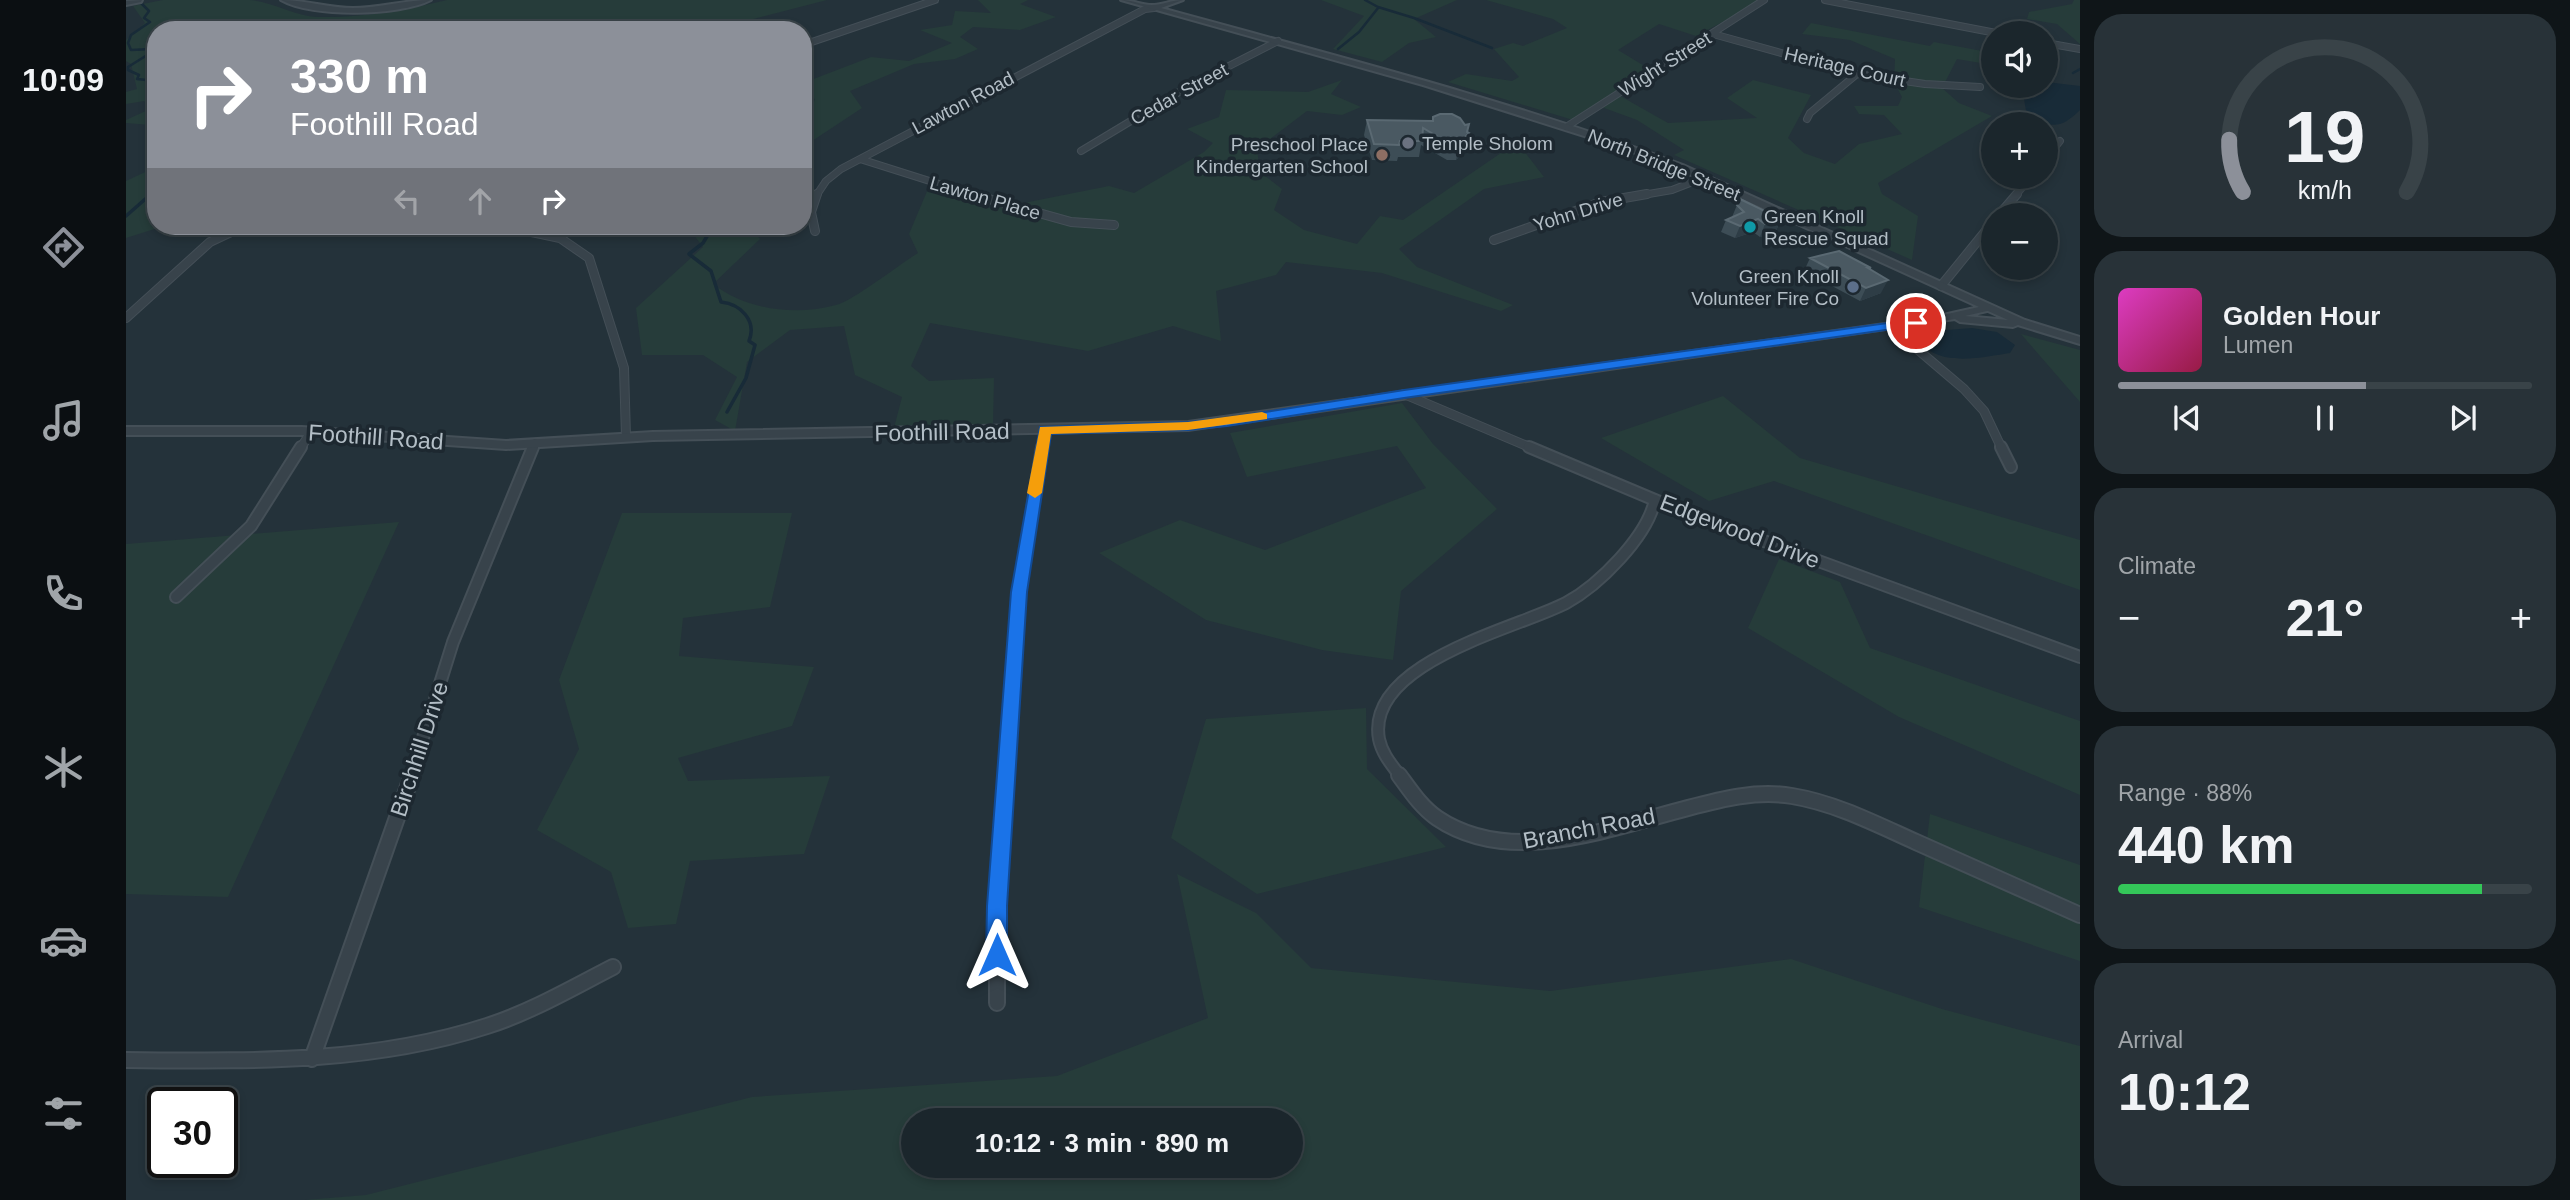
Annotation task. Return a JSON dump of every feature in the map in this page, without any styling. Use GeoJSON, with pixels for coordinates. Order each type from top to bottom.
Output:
{"type":"FeatureCollection","features":[{"type":"Feature","properties":{"kind":"street"},"geometry":{"type":"LineString","coordinates":[[126,3],[138,0]]}},
{"type":"Feature","properties":{"kind":"street"},"geometry":{"type":"LineString","coordinates":[[285,0],[307,8],[350,11],[394,7],[428,0]]}},
{"type":"Feature","properties":{"kind":"street"},"geometry":{"type":"LineString","coordinates":[[812,42],[935,0]]}},
{"type":"Feature","properties":{"kind":"street","name":"North Bridge Street"},"geometry":{"type":"LineString","coordinates":[[1125,0],[1278,41],[1642,152],[1987,308]]}},
{"type":"Feature","properties":{"kind":"street"},"geometry":{"type":"LineString","coordinates":[[1154,8],[1180,0]]}},
{"type":"Feature","properties":{"kind":"street","name":"Wight Street"},"geometry":{"type":"LineString","coordinates":[[1566,127],[1765,0]]}},
{"type":"Feature","properties":{"kind":"street"},"geometry":{"type":"LineString","coordinates":[[1825,0],[1981,30]]}},
{"type":"Feature","properties":{"kind":"street","name":"Lawton Road"},"geometry":{"type":"LineString","coordinates":[[812,210],[815,193],[831,176],[1011,77],[1145,9],[1154,8]]}},
{"type":"Feature","properties":{"kind":"street","name":"Heritage Court"},"geometry":{"type":"LineString","coordinates":[[1713,34],[1857,74],[1925,84],[1980,87]]}},
{"type":"Feature","properties":{"kind":"street","name":"Cedar Street"},"geometry":{"type":"LineString","coordinates":[[1081,151],[1184,89],[1278,41]]}},
{"type":"Feature","properties":{"kind":"street"},"geometry":{"type":"LineString","coordinates":[[2058,45],[2080,50]]}},
{"type":"Feature","properties":{"kind":"street"},"geometry":{"type":"LineString","coordinates":[[1807,119],[1810,113],[1857,74]]}},
{"type":"Feature","properties":{"kind":"street","name":"Lawton Place"},"geometry":{"type":"LineString","coordinates":[[860,159],[1021,210],[1071,222],[1114,225]]}},
{"type":"Feature","properties":{"kind":"street","name":"Yohn Drive"},"geometry":{"type":"LineString","coordinates":[[1494,240],[1613,198],[1665,191],[1703,178]]}},
{"type":"Feature","properties":{"kind":"street"},"geometry":{"type":"LineString","coordinates":[[2009,203],[2021,189]]}},
{"type":"Feature","properties":{"kind":"street","name":"Lawton Road"},"geometry":{"type":"LineString","coordinates":[[812,225],[815,231]]}},
{"type":"Feature","properties":{"kind":"street"},"geometry":{"type":"LineString","coordinates":[[126,318],[210,242],[225,235]]}},
{"type":"Feature","properties":{"kind":"street"},"geometry":{"type":"LineString","coordinates":[[554,235],[578,247],[589,258],[624,368],[625,437]]}},
{"type":"Feature","properties":{"kind":"street"},"geometry":{"type":"LineString","coordinates":[[1941,286],[1981,237]]}},
{"type":"Feature","properties":{"kind":"street"},"geometry":{"type":"LineString","coordinates":[[1987,308],[2080,341]]}},
{"type":"Feature","properties":{"kind":"street","name":"Foothill Road"},"geometry":{"type":"LineString","coordinates":[[126,431],[311,432],[477,445],[625,437],[1188,426],[1934,320],[1987,308]]}},
{"type":"Feature","properties":{"kind":"street"},"geometry":{"type":"LineString","coordinates":[[1934,320],[1978,320],[2038,328]]}},
{"type":"Feature","properties":{"kind":"street"},"geometry":{"type":"LineString","coordinates":[[1890,326],[1964,388],[1984,411],[2011,467]]}},
{"type":"Feature","properties":{"kind":"street","name":"Edgewood Drive"},"geometry":{"type":"LineString","coordinates":[[1404,394],[1655,500],[2080,657]]}},
{"type":"Feature","properties":{"kind":"street"},"geometry":{"type":"LineString","coordinates":[[997,1003],[997,906],[1019,592],[1045,430]]}},
{"type":"Feature","properties":{"kind":"street"},"geometry":{"type":"LineString","coordinates":[[176,597],[251,526],[311,432]]}},
{"type":"Feature","properties":{"kind":"street","name":"Birchhill Drive"},"geometry":{"type":"LineString","coordinates":[[312,1059],[418,757],[453,642],[535,443]]}},
{"type":"Feature","properties":{"kind":"street","name":"Branch Road"},"geometry":{"type":"LineString","coordinates":[[1655,500],[1654,508],[1634,541],[1591,586],[1563,604],[1469,640],[1399,686],[1384,707],[1378,720],[1377,732],[1383,752],[1423,807],[1466,835],[1510,844],[1569,837],[1746,794],[1793,796],[1842,810],[2080,915]]}},
{"type":"Feature","properties":{"kind":"street"},"geometry":{"type":"LineString","coordinates":[[126,1060],[262,1062],[376,1054],[436,1042],[476,1030],[613,967]]}},
{"type":"Feature","properties":{"kind":"green space"},"geometry":{"type":"Polygon","coordinates":[[[163,0],[250,0],[318,17],[383,13],[447,0],[827,0],[746,21],[147,21],[147,105],[144,101],[126,104],[126,92],[137,89],[131,64],[126,61],[126,40],[145,23],[133,6],[163,0]]]}},
{"type":"Feature","properties":{"kind":"green space"},"geometry":{"type":"Polygon","coordinates":[[[978,0],[1028,0],[1020,4],[1056,17],[1020,30],[973,27],[960,37],[978,49],[955,59],[914,64],[850,91],[862,108],[812,141],[812,106],[815,99],[812,98],[812,80],[871,57],[909,61],[952,43],[920,30],[952,25],[955,11],[991,13],[978,0]]]}},
{"type":"Feature","properties":{"kind":"green space"},"geometry":{"type":"Polygon","coordinates":[[[1321,0],[1457,0],[1414,19],[1436,37],[1409,43],[1382,62],[1333,49],[1364,16],[1321,0]]]}},
{"type":"Feature","properties":{"kind":"green space"},"geometry":{"type":"Polygon","coordinates":[[[1486,0],[1764,0],[1696,36],[1659,24],[1618,50],[1651,70],[1615,93],[1668,123],[1757,118],[1727,98],[1753,80],[1811,95],[1788,138],[1804,153],[1835,164],[1859,144],[1902,134],[1884,115],[1859,114],[1854,106],[1898,106],[1902,97],[1894,82],[1895,59],[1850,40],[1802,34],[1811,23],[1930,46],[1934,42],[1981,51],[1981,63],[1957,59],[1942,88],[1959,103],[1982,112],[1981,122],[1878,183],[1882,194],[1918,216],[1912,260],[1674,155],[1684,150],[1637,120],[1596,105],[1573,120],[1448,82],[1466,74],[1512,81],[1519,77],[1494,49],[1513,43],[1523,46],[1567,28],[1553,19],[1486,0]]]}},
{"type":"Feature","properties":{"kind":"green space"},"geometry":{"type":"Polygon","coordinates":[[[2074,0],[2080,0],[2080,44],[2058,25],[2058,21],[2027,19],[2029,12],[2072,4],[2074,0]]]}},
{"type":"Feature","properties":{"kind":"green space"},"geometry":{"type":"Polygon","coordinates":[[[1342,80],[1331,94],[1361,107],[1342,115],[1307,111],[1257,149],[1260,172],[1282,189],[1274,210],[1304,230],[1357,244],[1380,216],[1403,220],[1517,142],[1544,177],[1484,189],[1399,249],[1417,267],[1513,305],[1501,311],[1382,273],[1286,262],[1276,275],[1216,291],[1221,341],[1173,326],[1088,351],[930,323],[911,366],[929,381],[994,378],[993,425],[894,428],[902,397],[855,375],[844,326],[790,330],[747,362],[735,431],[715,420],[737,377],[703,355],[642,355],[636,308],[703,247],[694,235],[757,235],[760,239],[713,284],[726,293],[756,305],[788,310],[836,305],[865,290],[918,253],[909,234],[928,189],[993,209],[1109,186],[1134,193],[1204,152],[1213,143],[1187,129],[1219,117],[1226,90],[1308,92],[1342,80]]]}},
{"type":"Feature","properties":{"kind":"green space"},"geometry":{"type":"Polygon","coordinates":[[[147,110],[147,125],[126,123],[126,120],[147,110]]]}},
{"type":"Feature","properties":{"kind":"green space"},"geometry":{"type":"Polygon","coordinates":[[[147,171],[147,231],[126,238],[126,181],[147,171]]]}},
{"type":"Feature","properties":{"kind":"green space"},"geometry":{"type":"Polygon","coordinates":[[[2021,334],[2080,350],[2080,402],[2021,334]]]}},
{"type":"Feature","properties":{"kind":"green space"},"geometry":{"type":"Polygon","coordinates":[[[1723,396],[1800,458],[2080,540],[2080,590],[1774,481],[1709,501],[1601,438],[1723,396]]]}},
{"type":"Feature","properties":{"kind":"green space"},"geometry":{"type":"Polygon","coordinates":[[[1402,403],[1433,444],[1497,509],[1401,591],[1393,660],[1322,650],[1206,620],[1099,553],[1180,520],[1265,550],[1426,488],[1397,446],[1247,477],[1230,433],[1402,403]]]}},
{"type":"Feature","properties":{"kind":"green space"},"geometry":{"type":"Polygon","coordinates":[[[622,513],[792,513],[770,607],[683,618],[679,656],[814,667],[792,726],[678,758],[688,781],[830,776],[804,854],[690,861],[676,924],[628,928],[611,872],[537,830],[579,749],[559,680],[622,513]]]}},
{"type":"Feature","properties":{"kind":"green space"},"geometry":{"type":"Polygon","coordinates":[[[399,522],[228,897],[126,894],[126,544],[399,522]]]}},
{"type":"Feature","properties":{"kind":"green space"},"geometry":{"type":"Polygon","coordinates":[[[1779,559],[1840,582],[1870,648],[2080,721],[2080,795],[1899,717],[1748,628],[1779,559]]]}},
{"type":"Feature","properties":{"kind":"green space"},"geometry":{"type":"Polygon","coordinates":[[[1366,708],[1367,769],[1446,847],[1257,894],[1171,838],[1206,719],[1366,708]]]}},
{"type":"Feature","properties":{"kind":"green space"},"geometry":{"type":"Polygon","coordinates":[[[1930,814],[2080,865],[2080,961],[1919,907],[1930,814]]]}},
{"type":"Feature","properties":{"kind":"green space"},"geometry":{"type":"Polygon","coordinates":[[[1177,874],[1256,913],[1311,968],[1550,991],[1791,959],[1942,1009],[2080,1046],[2080,1200],[305,1200],[366,1195],[752,1097],[1057,1076],[1208,1018],[1177,874]]]}},
{"type":"Feature","properties":{"kind":"water"},"geometry":{"type":"Polygon","coordinates":[[[2058,83],[2080,86],[2080,110],[2061,124],[2058,124],[2058,112],[2026,112],[2024,99],[2058,98],[2058,83]]]}},
{"type":"Feature","properties":{"kind":"water"},"geometry":{"type":"Polygon","coordinates":[[[1972,328],[1997,332],[2015,345],[2010,353],[1959,359],[1934,353],[1918,335],[1922,332],[1972,328]]]}},
{"type":"Feature","properties":{"kind":"building"},"geometry":{"type":"Polygon","coordinates":[[[1452,114],[1460,118],[1465,125],[1469,124],[1469,133],[1459,144],[1450,144],[1423,128],[1422,141],[1400,141],[1399,145],[1374,144],[1367,120],[1433,121],[1433,117],[1452,114]]]}},
{"type":"Feature","properties":{"kind":"building"},"geometry":{"type":"Polygon","coordinates":[[[1740,199],[1781,219],[1765,224],[1758,219],[1740,226],[1726,220],[1744,212],[1737,205],[1740,199]]]}},
{"type":"Feature","properties":{"kind":"building"},"geometry":{"type":"Polygon","coordinates":[[[1839,251],[1888,280],[1866,288],[1810,258],[1839,251]]]}},
{"type":"Feature","properties":{"kind":"waterway"},"geometry":{"type":"LineString","coordinates":[[1365,0],[1492,48]]}},
{"type":"Feature","properties":{"kind":"waterway"},"geometry":{"type":"LineString","coordinates":[[140,2],[149,11],[144,18],[148,21]]}},
{"type":"Feature","properties":{"kind":"waterway"},"geometry":{"type":"LineString","coordinates":[[1338,49],[1359,32],[1378,8]]}},
{"type":"Feature","properties":{"kind":"waterway"},"geometry":{"type":"LineString","coordinates":[[147,24],[131,35],[128,43],[131,50],[147,49]]}},
{"type":"Feature","properties":{"kind":"waterway"},"geometry":{"type":"LineString","coordinates":[[147,55],[128,67],[128,70],[139,75],[137,79],[147,80]]}},
{"type":"Feature","properties":{"kind":"waterway"},"geometry":{"type":"LineString","coordinates":[[2073,73],[2080,69]]}},
{"type":"Feature","properties":{"kind":"waterway"},"geometry":{"type":"LineString","coordinates":[[126,216],[147,198]]}},
{"type":"Feature","properties":{"kind":"waterway"},"geometry":{"type":"LineString","coordinates":[[708,235],[703,243],[689,254],[711,271],[721,302],[735,306],[746,315],[751,327],[749,341],[755,345],[746,378],[727,412]]}},
{"type":"Feature","properties":{"kind":"slow traffic"},"geometry":{"type":"LineString","coordinates":[[1035,493],[1045,430],[1188,426],[1262,416]]}},
{"type":"Feature","properties":{"kind":"place","name":"Temple Sholom"},"geometry":{"type":"Point","coordinates":[1408,143]}},
{"type":"Feature","properties":{"kind":"place","name":"Preschool Place Kindergarten School"},"geometry":{"type":"Point","coordinates":[1382,155]}},
{"type":"Feature","properties":{"kind":"place","name":"Green Knoll Rescue Squad"},"geometry":{"type":"Point","coordinates":[1750,227]}},
{"type":"Feature","properties":{"kind":"place","name":"Green Knoll Volunteer Fire Co"},"geometry":{"type":"Point","coordinates":[1853,287]}},
{"type":"Feature","properties":{"kind":"route"},"geometry":{"type":"LineString","coordinates":[[997,955],[997,906],[1019,592],[1045,430],[1188,426],[1227,422],[1404,394],[1916,323]]}}]}
